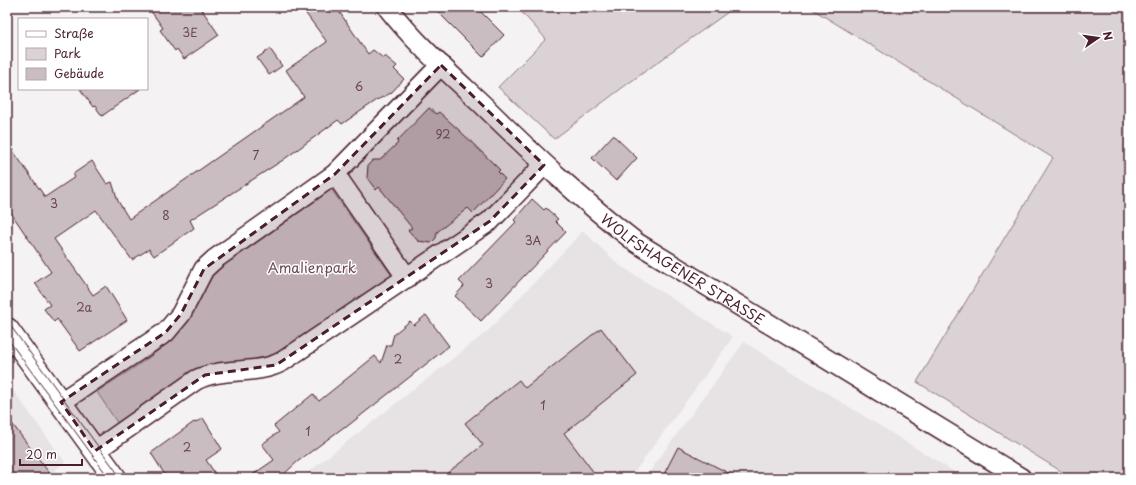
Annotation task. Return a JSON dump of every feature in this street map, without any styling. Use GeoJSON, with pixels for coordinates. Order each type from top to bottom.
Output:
{"type":"FeatureCollection","features":[{"type":"Feature","properties":{"kind":"main road"},"geometry":{"type":"LineString","coordinates":[[7,329],[115,478]]}},
{"type":"Feature","properties":{"kind":"street","name":"WOLFSHAGENER STRASSE"},"geometry":{"type":"LineString","coordinates":[[387,7],[398,22],[544,165],[600,215],[637,243],[1021,478]]}},
{"type":"Feature","properties":{"kind":"street"},"geometry":{"type":"LineString","coordinates":[[61,402],[166,332],[181,314],[204,269],[221,254],[335,174],[441,65]]}},
{"type":"Feature","properties":{"kind":"street"},"geometry":{"type":"LineString","coordinates":[[95,451],[205,375],[266,368],[276,365],[490,221],[544,165]]}},
{"type":"Feature","properties":{"kind":"street"},"geometry":{"type":"LineString","coordinates":[[335,174],[407,278]]}},
{"type":"Feature","properties":{"kind":"highlighted area"},"geometry":{"type":"Polygon","coordinates":[[[441,65],[544,165],[490,221],[276,365],[205,375],[95,451],[61,402],[166,332],[181,314],[204,269],[335,174],[441,65]]]}},
{"type":"Feature","properties":{"kind":"shaded area"},"geometry":{"type":"Polygon","coordinates":[[[583,231],[619,265],[733,337],[630,478],[301,478],[488,331],[583,231]]]}},
{"type":"Feature","properties":{"kind":"shaded area"},"geometry":{"type":"Polygon","coordinates":[[[744,342],[964,478],[645,478],[744,342]]]}},
{"type":"Feature","properties":{"kind":"shaded area"},"geometry":{"type":"Polygon","coordinates":[[[7,382],[65,462],[45,478],[7,478],[7,382]]]}},
{"type":"Feature","properties":{"kind":"green space"},"geometry":{"type":"Polygon","coordinates":[[[517,7],[735,7],[626,85],[554,139],[498,87],[546,39],[517,7]]]}},
{"type":"Feature","properties":{"kind":"green space"},"geometry":{"type":"Polygon","coordinates":[[[809,7],[1129,7],[1129,478],[1072,478],[917,382],[1053,158],[809,7]]]}},
{"type":"Feature","properties":{"kind":"green space","name":"Amalienpark"},"geometry":{"type":"Polygon","coordinates":[[[331,189],[392,276],[279,355],[266,359],[228,362],[118,424],[97,392],[154,353],[175,336],[189,319],[218,268],[331,189]]]}},
{"type":"Feature","properties":{"kind":"building"},"geometry":{"type":"Polygon","coordinates":[[[148,7],[200,7],[219,35],[184,59],[177,49],[175,51],[160,30],[163,28],[148,7]]]}},
{"type":"Feature","properties":{"kind":"building"},"geometry":{"type":"Polygon","coordinates":[[[301,7],[336,7],[368,54],[373,50],[383,58],[385,56],[397,66],[394,69],[404,79],[391,93],[377,100],[342,124],[338,120],[283,160],[190,220],[194,228],[154,256],[149,249],[132,260],[96,210],[54,239],[93,295],[106,286],[127,320],[80,351],[57,319],[54,322],[44,309],[50,305],[35,283],[51,272],[7,207],[7,142],[45,197],[75,177],[73,174],[92,161],[107,184],[112,182],[118,201],[129,219],[304,97],[286,70],[327,42],[301,7]]]}},
{"type":"Feature","properties":{"kind":"building"},"geometry":{"type":"Polygon","coordinates":[[[433,7],[476,7],[504,35],[483,57],[433,7]]]}},
{"type":"Feature","properties":{"kind":"building"},"geometry":{"type":"Polygon","coordinates":[[[270,49],[282,66],[269,75],[257,58],[270,49]]]}},
{"type":"Feature","properties":{"kind":"building"},"geometry":{"type":"Polygon","coordinates":[[[81,90],[139,90],[102,116],[95,106],[93,107],[81,90]]]}},
{"type":"Feature","properties":{"kind":"building"},"geometry":{"type":"Polygon","coordinates":[[[429,108],[436,114],[439,112],[459,130],[500,170],[498,172],[505,179],[473,213],[468,208],[437,232],[436,238],[431,243],[418,241],[408,230],[412,228],[379,187],[376,190],[367,178],[368,165],[373,160],[380,160],[398,143],[397,141],[429,108]]]}},
{"type":"Feature","properties":{"kind":"building"},"geometry":{"type":"Polygon","coordinates":[[[613,135],[637,158],[616,181],[592,158],[613,135]]]}},
{"type":"Feature","properties":{"kind":"building"},"geometry":{"type":"Polygon","coordinates":[[[532,199],[544,210],[546,208],[558,219],[555,221],[566,232],[481,321],[455,296],[464,286],[459,281],[516,222],[514,220],[532,199]]]}},
{"type":"Feature","properties":{"kind":"building"},"geometry":{"type":"Polygon","coordinates":[[[426,315],[449,346],[345,428],[344,427],[297,462],[280,478],[248,478],[274,460],[262,444],[279,432],[274,426],[313,394],[319,401],[375,356],[381,363],[387,345],[391,345],[394,334],[410,321],[414,325],[426,315]]]}},
{"type":"Feature","properties":{"kind":"building"},"geometry":{"type":"Polygon","coordinates":[[[601,328],[637,375],[564,433],[598,478],[441,478],[483,445],[465,423],[519,380],[525,388],[601,328]]]}},
{"type":"Feature","properties":{"kind":"building"},"geometry":{"type":"Polygon","coordinates":[[[7,417],[53,478],[7,478],[7,417]]]}},
{"type":"Feature","properties":{"kind":"building"},"geometry":{"type":"Polygon","coordinates":[[[203,418],[222,449],[206,460],[218,478],[167,478],[151,453],[194,422],[195,423],[203,418]]]}},
{"type":"Feature","properties":{"kind":"building"},"geometry":{"type":"Polygon","coordinates":[[[678,447],[738,478],[662,478],[678,447]]]}},
{"type":"Feature","properties":{"kind":"tram line"},"geometry":{"type":"LineString","coordinates":[[7,321],[121,478]]}},
{"type":"Feature","properties":{"kind":"tram line"},"geometry":{"type":"LineString","coordinates":[[7,338],[109,478]]}}]}
